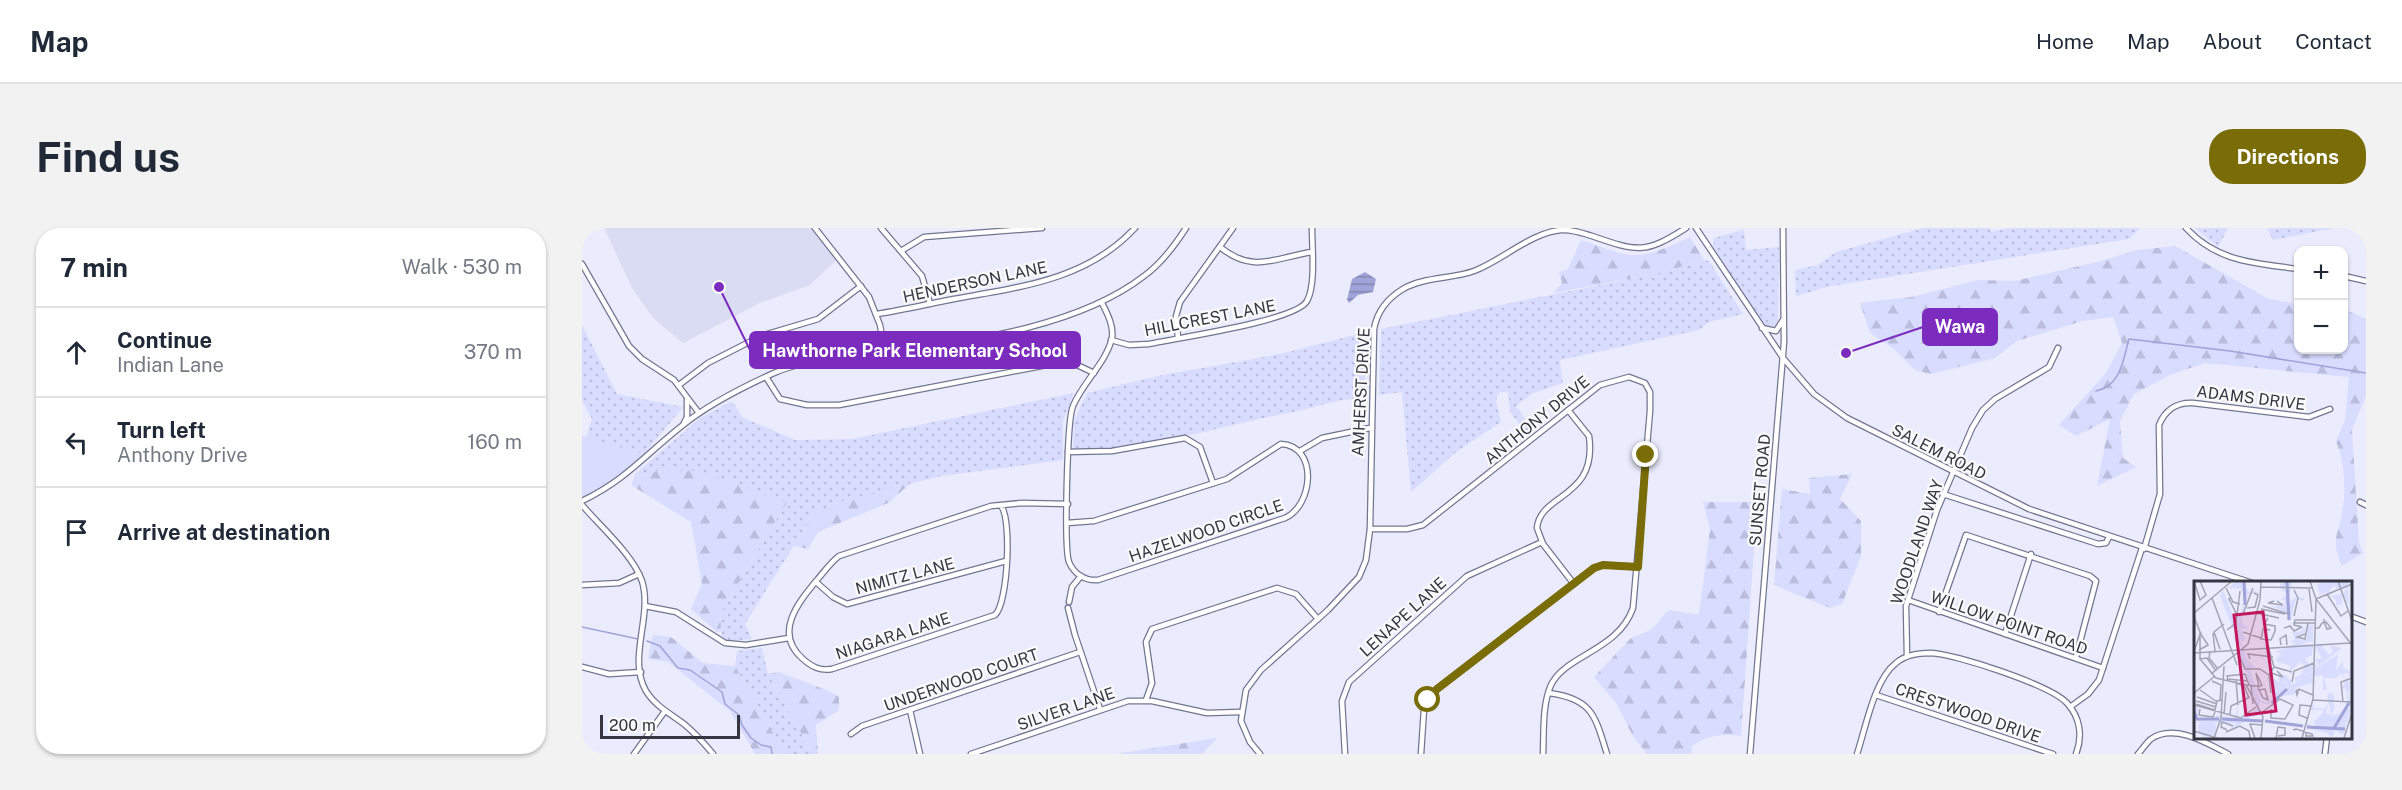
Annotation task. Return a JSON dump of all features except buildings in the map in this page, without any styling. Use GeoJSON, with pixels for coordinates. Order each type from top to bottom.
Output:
{"type":"FeatureCollection","features":[{"type":"Feature","properties":{"kind":"street"},"geometry":{"type":"LineString","coordinates":[[815,228],[861,286],[877,314],[885,353]]}},
{"type":"Feature","properties":{"kind":"street"},"geometry":{"type":"LineString","coordinates":[[880,228],[922,276],[930,304]]}},
{"type":"Feature","properties":{"kind":"street"},"geometry":{"type":"LineString","coordinates":[[901,251],[924,237],[1042,228]]}},
{"type":"Feature","properties":{"kind":"street","name":"HENDERSON LANE"},"geometry":{"type":"LineString","coordinates":[[877,314],[1018,288],[1062,276],[1101,257],[1135,228]]}},
{"type":"Feature","properties":{"kind":"street"},"geometry":{"type":"LineString","coordinates":[[713,754],[695,734],[665,711],[647,692],[641,672],[645,606],[639,574],[582,503],[626,476],[699,413],[766,377],[798,364],[885,353],[1047,322],[1102,303],[1145,276],[1186,228]]}},
{"type":"Feature","properties":{"kind":"street"},"geometry":{"type":"LineString","coordinates":[[1178,338],[1176,316],[1180,302],[1233,228]]}},
{"type":"Feature","properties":{"kind":"street","name":"HILLCREST LANE"},"geometry":{"type":"LineString","coordinates":[[1111,340],[1135,345],[1276,318],[1299,310],[1306,302],[1310,291],[1312,228]]}},
{"type":"Feature","properties":{"kind":"street","name":"AMHERST DRIVE"},"geometry":{"type":"LineString","coordinates":[[1241,712],[1244,693],[1252,680],[1359,578],[1366,560],[1370,529],[1370,428],[1375,323],[1389,300],[1403,289],[1472,272],[1540,236],[1558,230],[1573,230],[1614,244],[1647,248],[1659,245],[1686,228]]}},
{"type":"Feature","properties":{"kind":"street","name":"SALEM ROAD"},"geometry":{"type":"LineString","coordinates":[[1696,228],[1783,358],[1814,394],[1841,414],[2022,506],[2246,581]]}},
{"type":"Feature","properties":{"kind":"street","name":"SUNSET ROAD"},"geometry":{"type":"LineString","coordinates":[[1750,754],[1783,358],[1783,228]]}},
{"type":"Feature","properties":{"kind":"street"},"geometry":{"type":"LineString","coordinates":[[2186,228],[2204,245],[2227,258],[2294,268]]}},
{"type":"Feature","properties":{"kind":"street"},"geometry":{"type":"LineString","coordinates":[[1220,247],[1237,260],[1249,263],[1311,252]]}},
{"type":"Feature","properties":{"kind":"street"},"geometry":{"type":"LineString","coordinates":[[582,264],[629,346],[679,385],[699,413]]}},
{"type":"Feature","properties":{"kind":"street"},"geometry":{"type":"LineString","coordinates":[[2348,277],[2366,281]]}},
{"type":"Feature","properties":{"kind":"street"},"geometry":{"type":"LineString","coordinates":[[679,385],[708,363],[761,336],[818,319],[861,286]]}},
{"type":"Feature","properties":{"kind":"street"},"geometry":{"type":"LineString","coordinates":[[1100,709],[1080,652],[1069,605],[1072,587],[1081,576],[1069,561],[1067,523],[1068,452],[1072,409],[1111,340],[1112,327],[1102,303]]}},
{"type":"Feature","properties":{"kind":"street"},"geometry":{"type":"LineString","coordinates":[[1761,328],[1776,331],[1784,317]]}},
{"type":"Feature","properties":{"kind":"street","name":"WOODLAND WAY"},"geometry":{"type":"LineString","coordinates":[[1907,656],[1904,621],[1908,600],[1943,494],[1972,428],[1983,410],[2000,395],[2049,367],[2058,348]]}},
{"type":"Feature","properties":{"kind":"street"},"geometry":{"type":"LineString","coordinates":[[766,377],[780,399],[831,406],[1056,363],[1073,363],[1094,373]]}},
{"type":"Feature","properties":{"kind":"street","name":"ANTHONY DRIVE"},"geometry":{"type":"LineString","coordinates":[[1370,529],[1407,529],[1422,525],[1608,381],[1633,377],[1642,381],[1649,388],[1650,411],[1634,604],[1626,625],[1608,642],[1558,676],[1549,693]]}},
{"type":"Feature","properties":{"kind":"street"},"geometry":{"type":"LineString","coordinates":[[683,425],[687,417],[687,396]]}},
{"type":"Feature","properties":{"kind":"street","name":"ADAMS DRIVE"},"geometry":{"type":"LineString","coordinates":[[2143,548],[2160,494],[2159,424],[2164,415],[2176,405],[2193,403],[2309,417],[2330,409]]}},
{"type":"Feature","properties":{"kind":"street"},"geometry":{"type":"LineString","coordinates":[[1569,410],[1589,436],[1587,466],[1581,481],[1540,518],[1537,528],[1542,542],[1574,584]]}},
{"type":"Feature","properties":{"kind":"street"},"geometry":{"type":"LineString","coordinates":[[1067,523],[1094,521],[1240,474],[1275,446],[1287,444],[1300,451],[1322,438],[1370,428]]}},
{"type":"Feature","properties":{"kind":"street"},"geometry":{"type":"LineString","coordinates":[[1068,452],[1112,451],[1185,438],[1200,447],[1213,483]]}},
{"type":"Feature","properties":{"kind":"street","name":"HAZELWOOD CIRCLE"},"geometry":{"type":"LineString","coordinates":[[1081,576],[1098,580],[1291,516],[1300,508],[1306,492],[1306,464],[1300,451]]}},
{"type":"Feature","properties":{"kind":"street"},"geometry":{"type":"LineString","coordinates":[[1943,494],[2098,544],[2106,543],[2109,537]]}},
{"type":"Feature","properties":{"kind":"street"},"geometry":{"type":"LineString","coordinates":[[2360,502],[2366,505]]}},
{"type":"Feature","properties":{"kind":"street"},"geometry":{"type":"LineString","coordinates":[[645,606],[676,612],[725,643],[747,645],[789,638],[788,627],[793,612],[829,565],[845,554],[991,506],[1022,503],[1068,504]]}},
{"type":"Feature","properties":{"kind":"street","name":"NIAGARA LANE"},"geometry":{"type":"LineString","coordinates":[[789,638],[793,648],[805,661],[818,669],[827,670],[987,618],[998,612],[1002,606],[1006,561],[1005,512],[1001,506]]}},
{"type":"Feature","properties":{"kind":"street"},"geometry":{"type":"LineString","coordinates":[[1939,612],[1966,534],[2031,554],[2090,576],[2096,581],[2076,657]]}},
{"type":"Feature","properties":{"kind":"street","name":"LENAPE LANE"},"geometry":{"type":"LineString","coordinates":[[1345,754],[1342,701],[1349,682],[1467,576],[1542,542]]}},
{"type":"Feature","properties":{"kind":"street"},"geometry":{"type":"LineString","coordinates":[[2070,707],[2090,692],[2103,668],[2143,548]]}},
{"type":"Feature","properties":{"kind":"street"},"geometry":{"type":"LineString","coordinates":[[2005,634],[2031,554]]}},
{"type":"Feature","properties":{"kind":"street","name":"NIMITZ LANE"},"geometry":{"type":"LineString","coordinates":[[816,582],[833,597],[847,604],[1006,561]]}},
{"type":"Feature","properties":{"kind":"street"},"geometry":{"type":"LineString","coordinates":[[1421,754],[1424,709],[1431,696],[1598,566],[1638,567]]}},
{"type":"Feature","properties":{"kind":"street"},"geometry":{"type":"LineString","coordinates":[[582,585],[619,583],[639,574]]}},
{"type":"Feature","properties":{"kind":"street"},"geometry":{"type":"LineString","coordinates":[[1146,700],[1152,683],[1146,642],[1152,629],[1277,588],[1296,594],[1318,619]]}},
{"type":"Feature","properties":{"kind":"street","name":"WILLOW POINT ROAD"},"geometry":{"type":"LineString","coordinates":[[1908,600],[2103,668]]}},
{"type":"Feature","properties":{"kind":"street"},"geometry":{"type":"LineString","coordinates":[[2351,617],[2366,622]]}},
{"type":"Feature","properties":{"kind":"street","name":"UNDERWOOD COURT"},"geometry":{"type":"LineString","coordinates":[[851,734],[862,726],[1080,652]]}},
{"type":"Feature","properties":{"kind":"street"},"geometry":{"type":"LineString","coordinates":[[1860,754],[1876,695],[1888,670],[1907,656],[1934,653],[2044,688],[2070,707],[2080,731],[2076,754]]}},
{"type":"Feature","properties":{"kind":"street"},"geometry":{"type":"LineString","coordinates":[[582,667],[609,674],[641,672]]}},
{"type":"Feature","properties":{"kind":"street"},"geometry":{"type":"LineString","coordinates":[[1544,754],[1549,693],[1579,700],[1591,710],[1607,754]]}},
{"type":"Feature","properties":{"kind":"street","name":"CRESTWOOD DRIVE"},"geometry":{"type":"LineString","coordinates":[[1876,695],[2053,754]]}},
{"type":"Feature","properties":{"kind":"street","name":"SILVER LANE"},"geometry":{"type":"LineString","coordinates":[[971,754],[1124,702],[1146,700],[1203,712],[1241,712]]}},
{"type":"Feature","properties":{"kind":"street"},"geometry":{"type":"LineString","coordinates":[[910,710],[920,754]]}},
{"type":"Feature","properties":{"kind":"street"},"geometry":{"type":"LineString","coordinates":[[634,754],[665,711]]}},
{"type":"Feature","properties":{"kind":"street"},"geometry":{"type":"LineString","coordinates":[[1241,712],[1246,734],[1260,754]]}},
{"type":"Feature","properties":{"kind":"street"},"geometry":{"type":"LineString","coordinates":[[2138,754],[2151,739],[2169,733],[2194,738]]}},
{"type":"Feature","properties":{"kind":"street"},"geometry":{"type":"LineString","coordinates":[[2197,739],[2228,754]]}},
{"type":"Feature","properties":{"kind":"street"},"geometry":{"type":"LineString","coordinates":[[2325,754],[2327,739]]}},
{"type":"Feature","properties":{"kind":"shaded area"},"geometry":{"type":"Polygon","coordinates":[[[604,228],[815,228],[839,258],[810,285],[760,303],[683,343],[653,318],[632,288],[604,228]]]}},
{"type":"Feature","properties":{"kind":"shaded area"},"geometry":{"type":"Polygon","coordinates":[[[1365,272],[1376,279],[1373,292],[1358,295],[1349,303],[1347,300],[1352,279],[1365,272]]]}},
{"type":"Feature","properties":{"kind":"green space"},"geometry":{"type":"Polygon","coordinates":[[[1923,228],[1990,228],[1991,232],[2009,228],[2140,228],[2129,239],[1831,286],[1796,296],[1795,270],[1818,265],[1836,252],[1923,228]]]}},
{"type":"Feature","properties":{"kind":"green space"},"geometry":{"type":"Polygon","coordinates":[[[2195,228],[2228,228],[2218,247],[2195,228]]]}},
{"type":"Feature","properties":{"kind":"green space"},"geometry":{"type":"Polygon","coordinates":[[[2267,228],[2334,228],[2273,240],[2267,228]]]}},
{"type":"Feature","properties":{"kind":"green space"},"geometry":{"type":"Polygon","coordinates":[[[1744,230],[1746,250],[1779,247],[1778,325],[1766,328],[1713,247],[1714,238],[1744,230]]]}},
{"type":"Feature","properties":{"kind":"green space"},"geometry":{"type":"Polygon","coordinates":[[[1690,237],[1704,260],[1655,274],[1553,293],[1562,283],[1559,272],[1568,269],[1581,240],[1613,251],[1636,255],[1658,251],[1690,237]]]}},
{"type":"Feature","properties":{"kind":"green space"},"geometry":{"type":"Polygon","coordinates":[[[2175,246],[2269,299],[2294,303],[2294,354],[2348,354],[2348,311],[2366,319],[2366,396],[2352,430],[2359,543],[2363,553],[2342,566],[2336,548],[2336,536],[2342,516],[2344,482],[2343,465],[2336,441],[2345,420],[2349,377],[2205,363],[2170,375],[2134,394],[2120,421],[2123,458],[2136,467],[2097,486],[2110,419],[2076,436],[2059,425],[2106,373],[2122,343],[2113,317],[2082,321],[2017,341],[1995,358],[1931,374],[1915,370],[1894,349],[1870,333],[1860,303],[1912,297],[1978,280],[2015,281],[2137,250],[2175,246]]]}},
{"type":"Feature","properties":{"kind":"green space"},"geometry":{"type":"Polygon","coordinates":[[[1704,260],[1709,261],[1743,314],[1709,322],[1699,330],[1560,360],[1563,383],[1533,393],[1516,406],[1533,430],[1527,434],[1510,412],[1508,391],[1498,393],[1496,401],[1501,422],[1456,452],[1411,492],[1402,392],[1379,395],[1381,329],[1655,274],[1704,260]]]}},
{"type":"Feature","properties":{"kind":"green space"},"geometry":{"type":"Polygon","coordinates":[[[582,325],[617,394],[683,407],[644,454],[586,438],[592,419],[582,400],[582,325]]]}},
{"type":"Feature","properties":{"kind":"green space"},"geometry":{"type":"Polygon","coordinates":[[[1366,332],[1365,398],[1338,401],[1157,442],[1073,451],[1074,421],[1087,393],[1158,376],[1280,354],[1366,332]]]}},
{"type":"Feature","properties":{"kind":"green space"},"geometry":{"type":"Polygon","coordinates":[[[1074,393],[1063,421],[1063,460],[942,476],[846,500],[815,512],[745,624],[752,639],[732,641],[722,638],[720,614],[787,502],[660,470],[647,475],[635,474],[700,418],[732,401],[743,418],[796,440],[852,439],[1074,393]]]}},
{"type":"Feature","properties":{"kind":"green space"},"geometry":{"type":"Polygon","coordinates":[[[582,436],[649,456],[582,503],[582,436]]]}},
{"type":"Feature","properties":{"kind":"green space"},"geometry":{"type":"Polygon","coordinates":[[[660,470],[698,471],[787,502],[720,614],[721,631],[717,632],[691,609],[702,584],[691,522],[631,485],[635,474],[647,475],[660,470]]]}},
{"type":"Feature","properties":{"kind":"green space"},"geometry":{"type":"Polygon","coordinates":[[[1852,474],[1840,499],[1861,521],[1861,556],[1842,604],[1830,608],[1774,585],[1782,489],[1810,494],[1809,478],[1852,474]]]}},
{"type":"Feature","properties":{"kind":"green space"},"geometry":{"type":"Polygon","coordinates":[[[911,483],[888,503],[818,532],[808,549],[794,546],[815,512],[846,500],[911,483]]]}},
{"type":"Feature","properties":{"kind":"green space"},"geometry":{"type":"Polygon","coordinates":[[[1703,502],[1754,502],[1756,521],[1741,736],[1710,737],[1692,746],[1691,754],[1647,754],[1633,736],[1616,703],[1594,677],[1631,638],[1651,630],[1669,610],[1699,615],[1710,529],[1703,502]]]}},
{"type":"Feature","properties":{"kind":"green space"},"geometry":{"type":"Polygon","coordinates":[[[653,635],[671,637],[703,663],[735,666],[785,754],[755,754],[730,711],[668,662],[648,658],[653,635]]]}},
{"type":"Feature","properties":{"kind":"green space"},"geometry":{"type":"Polygon","coordinates":[[[762,648],[768,674],[813,754],[785,754],[735,666],[737,651],[762,648]]]}},
{"type":"Feature","properties":{"kind":"green space"},"geometry":{"type":"Polygon","coordinates":[[[779,672],[839,697],[839,710],[816,725],[818,754],[813,754],[768,674],[779,672]]]}},
{"type":"Feature","properties":{"kind":"green space"},"geometry":{"type":"Polygon","coordinates":[[[1217,738],[1202,754],[1115,754],[1217,738]]]}},
{"type":"Feature","properties":{"kind":"waterway"},"geometry":{"type":"LineString","coordinates":[[2096,391],[2111,384],[2116,378],[2123,363],[2129,339],[2230,351],[2366,373]]}},
{"type":"Feature","properties":{"kind":"waterway"},"geometry":{"type":"LineString","coordinates":[[582,627],[638,639]]}},
{"type":"Feature","properties":{"kind":"waterway"},"geometry":{"type":"LineString","coordinates":[[647,641],[660,646],[678,668],[690,670],[722,692],[725,704],[739,715],[742,725],[751,738],[761,745],[771,747],[772,754]]}},
{"type":"Feature","properties":{"kind":"place","name":"Hawthorne Park Elementary School"},"geometry":{"type":"Point","coordinates":[719,287]}},
{"type":"Feature","properties":{"kind":"place","name":"Wawa"},"geometry":{"type":"Point","coordinates":[1846,353]}},
{"type":"Feature","properties":{"kind":"route"},"geometry":{"type":"LineString","coordinates":[[1428,700],[1437,689],[1594,568],[1603,565],[1638,567],[1646,455]]}}]}
